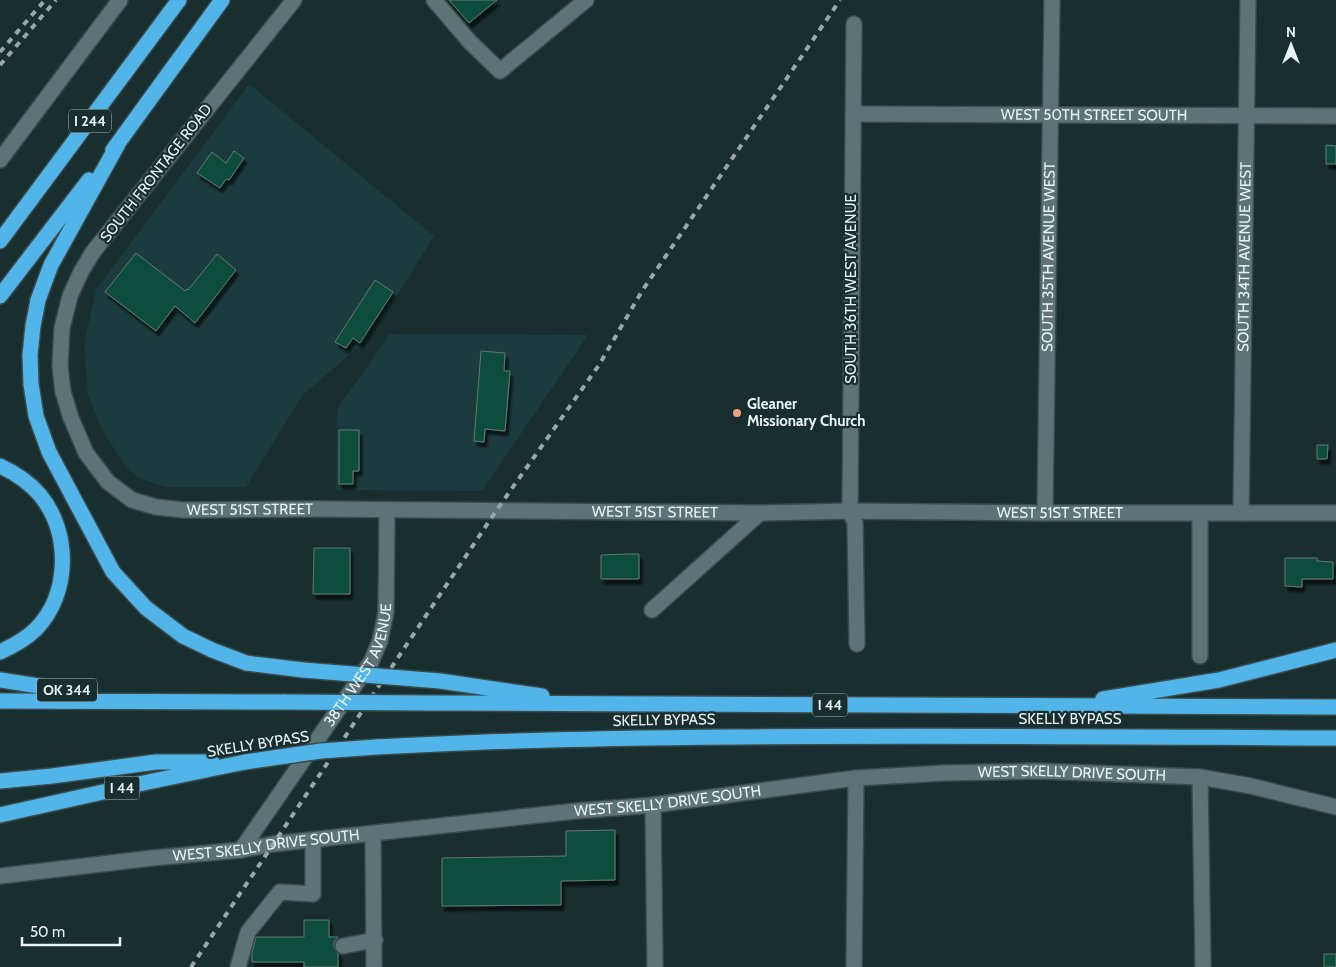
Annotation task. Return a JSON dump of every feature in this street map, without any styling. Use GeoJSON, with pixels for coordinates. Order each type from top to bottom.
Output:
{"type":"FeatureCollection","features":[{"type":"Feature","properties":{"kind":"highway","name":"I 244"},"geometry":{"type":"LineString","coordinates":[[0,241],[179,0]]}},
{"type":"Feature","properties":{"kind":"highway","name":"I 244"},"geometry":{"type":"LineString","coordinates":[[0,296],[118,144],[222,0]]}},
{"type":"Feature","properties":{"kind":"highway"},"geometry":{"type":"LineString","coordinates":[[118,144],[51,265],[38,300],[30,355],[31,384],[36,416],[42,434],[49,452],[113,572],[146,608],[183,636],[246,663],[303,670],[440,681],[593,703]]}},
{"type":"Feature","properties":{"kind":"highway"},"geometry":{"type":"LineString","coordinates":[[0,466],[23,479],[40,495],[51,512],[60,539],[62,553],[62,575],[57,597],[48,614],[35,630],[17,644],[0,652]]}},
{"type":"Feature","properties":{"kind":"highway"},"geometry":{"type":"LineString","coordinates":[[1067,706],[1219,680],[1336,650]]}},
{"type":"Feature","properties":{"kind":"highway","name":"OK 344"},"geometry":{"type":"LineString","coordinates":[[0,680],[134,701]]}},
{"type":"Feature","properties":{"kind":"highway","name":"SKELLY BYPASS"},"geometry":{"type":"LineString","coordinates":[[0,701],[1336,706]]}},
{"type":"Feature","properties":{"kind":"highway","name":"SKELLY BYPASS"},"geometry":{"type":"LineString","coordinates":[[0,815],[245,762],[311,752],[376,747],[504,741],[898,736],[1336,738]]}},
{"type":"Feature","properties":{"kind":"highway"},"geometry":{"type":"LineString","coordinates":[[0,781],[156,762],[245,762]]}},
{"type":"Feature","properties":{"kind":"street"},"geometry":{"type":"LineString","coordinates":[[0,160],[120,0]]}},
{"type":"Feature","properties":{"kind":"street","name":"SOUTH FRONTAGE ROAD"},"geometry":{"type":"LineString","coordinates":[[60,366],[62,328],[70,296],[89,259],[294,0]]}},
{"type":"Feature","properties":{"kind":"street"},"geometry":{"type":"LineString","coordinates":[[434,0],[469,41],[500,70],[586,0]]}},
{"type":"Feature","properties":{"kind":"street","name":"SOUTH 35TH AVENUE WEST"},"geometry":{"type":"LineString","coordinates":[[1046,513],[1052,0]]}},
{"type":"Feature","properties":{"kind":"street","name":"SOUTH 34TH AVENUE WEST"},"geometry":{"type":"LineString","coordinates":[[1241,513],[1248,0]]}},
{"type":"Feature","properties":{"kind":"street","name":"SOUTH 36TH WEST AVENUE"},"geometry":{"type":"LineString","coordinates":[[854,24],[850,511],[855,523],[856,644]]}},
{"type":"Feature","properties":{"kind":"street","name":"WEST 50TH STREET SOUTH"},"geometry":{"type":"LineString","coordinates":[[853,114],[1336,116]]}},
{"type":"Feature","properties":{"kind":"street","name":"WEST 51ST STREET"},"geometry":{"type":"LineString","coordinates":[[60,366],[63,392],[71,418],[86,453],[108,482],[132,500],[156,507],[184,510],[1336,514]]}},
{"type":"Feature","properties":{"kind":"street","name":"38TH WEST AVENUE"},"geometry":{"type":"LineString","coordinates":[[241,850],[371,662],[380,641],[386,605],[387,511]]}},
{"type":"Feature","properties":{"kind":"street"},"geometry":{"type":"LineString","coordinates":[[652,610],[760,513]]}},
{"type":"Feature","properties":{"kind":"street"},"geometry":{"type":"LineString","coordinates":[[1200,514],[1200,656]]}},
{"type":"Feature","properties":{"kind":"street","name":"WEST SKELLY DRIVE SOUTH"},"geometry":{"type":"LineString","coordinates":[[0,876],[576,811],[653,805],[856,778],[944,773],[1038,772],[1200,777],[1251,786],[1336,806]]}},
{"type":"Feature","properties":{"kind":"street"},"geometry":{"type":"LineString","coordinates":[[1200,777],[1203,967]]}},
{"type":"Feature","properties":{"kind":"street"},"geometry":{"type":"LineString","coordinates":[[854,967],[856,778]]}},
{"type":"Feature","properties":{"kind":"street"},"geometry":{"type":"LineString","coordinates":[[653,805],[655,967]]}},
{"type":"Feature","properties":{"kind":"street"},"geometry":{"type":"LineString","coordinates":[[373,834],[374,967]]}},
{"type":"Feature","properties":{"kind":"street"},"geometry":{"type":"LineString","coordinates":[[238,967],[248,932],[280,892],[313,894],[313,840]]}},
{"type":"Feature","properties":{"kind":"street"},"geometry":{"type":"LineString","coordinates":[[343,946],[375,940]]}},
{"type":"Feature","properties":{"kind":"shaded area"},"geometry":{"type":"Polygon","coordinates":[[[249,84],[434,236],[374,333],[302,396],[246,487],[165,487],[139,478],[124,464],[101,428],[88,395],[84,344],[96,290],[249,84]]]}},
{"type":"Feature","properties":{"kind":"shaded area"},"geometry":{"type":"Polygon","coordinates":[[[390,334],[588,335],[482,491],[336,490],[337,409],[390,334]]]}},
{"type":"Feature","properties":{"kind":"building"},"geometry":{"type":"Polygon","coordinates":[[[449,0],[497,0],[469,23],[449,0]]]}},
{"type":"Feature","properties":{"kind":"building"},"geometry":{"type":"Polygon","coordinates":[[[1326,145],[1336,146],[1336,164],[1326,164],[1326,145]]]}},
{"type":"Feature","properties":{"kind":"building"},"geometry":{"type":"Polygon","coordinates":[[[234,151],[244,158],[229,180],[226,179],[220,188],[197,173],[212,152],[226,163],[234,151]]]}},
{"type":"Feature","properties":{"kind":"building"},"geometry":{"type":"Polygon","coordinates":[[[136,253],[185,291],[188,290],[217,254],[236,270],[195,323],[175,306],[156,331],[105,292],[136,253]]]}},
{"type":"Feature","properties":{"kind":"building"},"geometry":{"type":"Polygon","coordinates":[[[375,280],[393,292],[360,343],[353,338],[346,348],[335,342],[375,280]]]}},
{"type":"Feature","properties":{"kind":"building"},"geometry":{"type":"Polygon","coordinates":[[[481,351],[505,353],[504,371],[510,371],[505,431],[485,429],[484,442],[474,441],[481,351]]]}},
{"type":"Feature","properties":{"kind":"building"},"geometry":{"type":"Polygon","coordinates":[[[339,430],[359,430],[359,471],[353,471],[353,484],[339,484],[339,430]]]}},
{"type":"Feature","properties":{"kind":"building"},"geometry":{"type":"Polygon","coordinates":[[[1317,445],[1328,445],[1327,459],[1317,459],[1317,445]]]}},
{"type":"Feature","properties":{"kind":"building"},"geometry":{"type":"Polygon","coordinates":[[[314,548],[350,548],[350,594],[313,594],[314,548]]]}},
{"type":"Feature","properties":{"kind":"building"},"geometry":{"type":"Polygon","coordinates":[[[639,554],[639,579],[601,579],[601,555],[639,554]]]}},
{"type":"Feature","properties":{"kind":"building"},"geometry":{"type":"Polygon","coordinates":[[[1285,558],[1317,558],[1317,561],[1333,562],[1333,579],[1302,579],[1302,587],[1285,586],[1285,558]]]}},
{"type":"Feature","properties":{"kind":"building"},"geometry":{"type":"Polygon","coordinates":[[[615,830],[615,880],[561,881],[561,905],[442,906],[442,858],[566,856],[566,831],[615,830]]]}},
{"type":"Feature","properties":{"kind":"building"},"geometry":{"type":"Polygon","coordinates":[[[304,920],[329,920],[329,937],[338,937],[334,942],[334,947],[338,954],[338,967],[304,967],[304,962],[252,962],[252,952],[256,937],[304,937],[304,920]]]}},
{"type":"Feature","properties":{"kind":"building"},"geometry":{"type":"Polygon","coordinates":[[[1324,954],[1336,954],[1336,967],[1324,967],[1324,954]]]}},
{"type":"Feature","properties":{"kind":"railway"},"geometry":{"type":"LineString","coordinates":[[0,52],[45,0]]}},
{"type":"Feature","properties":{"kind":"railway"},"geometry":{"type":"LineString","coordinates":[[0,65],[56,0]]}},
{"type":"Feature","properties":{"kind":"railway"},"geometry":{"type":"LineString","coordinates":[[191,967],[496,511],[599,365],[642,291],[840,0]]}},
{"type":"Feature","properties":{"kind":"place","name":"Gleaner Missionary Church"},"geometry":{"type":"Point","coordinates":[737,413]}}]}
